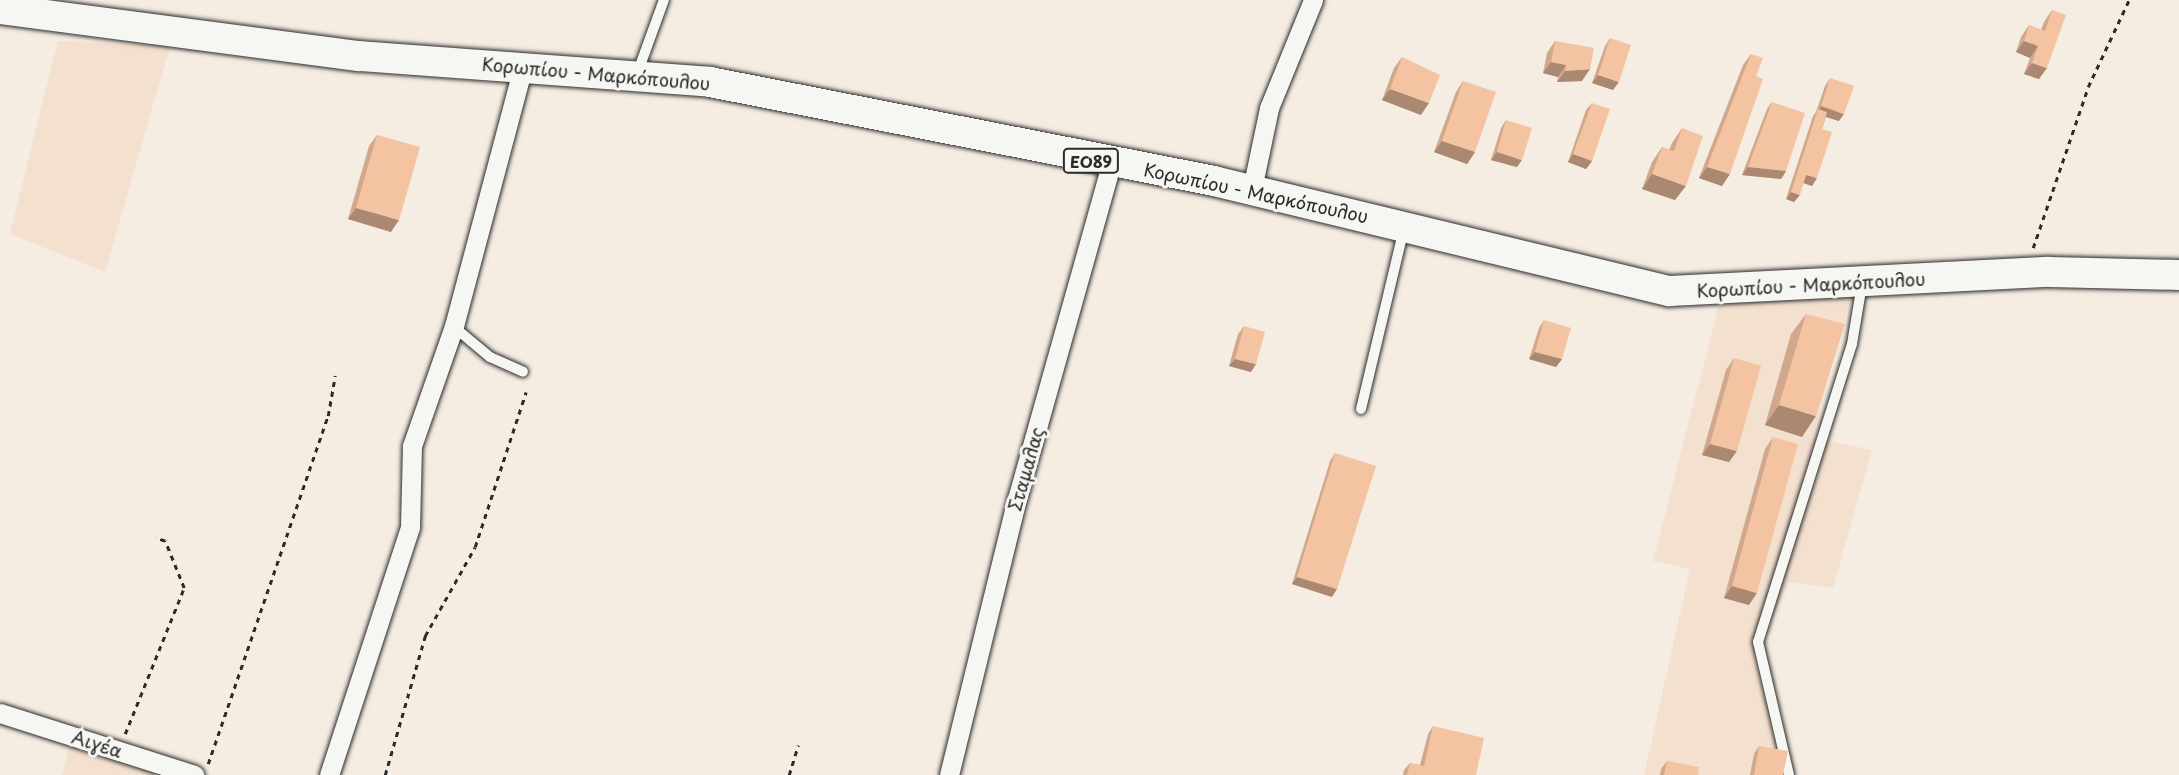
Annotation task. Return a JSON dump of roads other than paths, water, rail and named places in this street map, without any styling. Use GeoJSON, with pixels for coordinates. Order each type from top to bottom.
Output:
{"type":"FeatureCollection","features":[{"type":"Feature","properties":{"kind":"main road","name":"Κορωπίου - Μαρκόπουλου"},"geometry":{"type":"LineString","coordinates":[[0,9],[359,56],[637,74],[710,82],[1252,190],[1670,291],[1862,284],[2024,273],[2179,275]]}},
{"type":"Feature","properties":{"kind":"street"},"geometry":{"type":"LineString","coordinates":[[1252,190],[1269,108],[1313,0]]}},
{"type":"Feature","properties":{"kind":"street"},"geometry":{"type":"LineString","coordinates":[[329,775],[410,527],[412,446],[454,326],[523,67]]}},
{"type":"Feature","properties":{"kind":"street","name":"Σταμαλας"},"geometry":{"type":"LineString","coordinates":[[949,775],[1017,499],[1111,164]]}},
{"type":"Feature","properties":{"kind":"street","name":"Αιγέα"},"geometry":{"type":"LineString","coordinates":[[0,713],[194,775]]}},
{"type":"Feature","properties":{"kind":"lane"},"geometry":{"type":"LineString","coordinates":[[637,74],[664,0]]}},
{"type":"Feature","properties":{"kind":"lane"},"geometry":{"type":"LineString","coordinates":[[1361,409],[1405,226]]}},
{"type":"Feature","properties":{"kind":"lane"},"geometry":{"type":"LineString","coordinates":[[1789,775],[1758,642],[1852,344],[1862,284]]}},
{"type":"Feature","properties":{"kind":"lane"},"geometry":{"type":"LineString","coordinates":[[454,326],[490,357],[523,372]]}}]}
